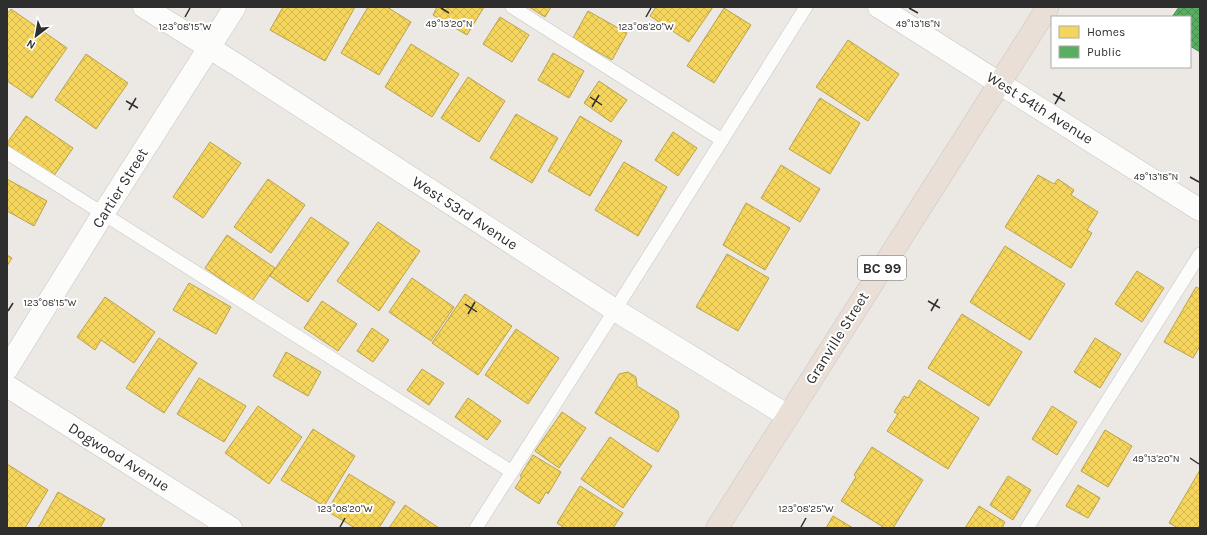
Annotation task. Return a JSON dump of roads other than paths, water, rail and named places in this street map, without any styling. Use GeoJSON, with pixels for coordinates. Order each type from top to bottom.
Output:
{"type":"FeatureCollection","features":[{"type":"Feature","properties":{"kind":"highway","name":"Granville Street"},"geometry":{"type":"LineString","coordinates":[[716,528],[1048,7]]}},
{"type":"Feature","properties":{"kind":"street","name":"West 53rd Avenue"},"geometry":{"type":"LineString","coordinates":[[144,7],[615,310],[788,416]]}},
{"type":"Feature","properties":{"kind":"street","name":"Cartier Street"},"geometry":{"type":"LineString","coordinates":[[7,369],[103,214],[235,7]]}},
{"type":"Feature","properties":{"kind":"street","name":"West 54th Avenue"},"geometry":{"type":"LineString","coordinates":[[879,7],[1200,210]]}},
{"type":"Feature","properties":{"kind":"street","name":"Dogwood Avenue"},"geometry":{"type":"LineString","coordinates":[[7,386],[231,528]]}},
{"type":"Feature","properties":{"kind":"lane"},"geometry":{"type":"LineString","coordinates":[[512,7],[722,140]]}},
{"type":"Feature","properties":{"kind":"lane"},"geometry":{"type":"LineString","coordinates":[[476,528],[806,7]]}},
{"type":"Feature","properties":{"kind":"lane"},"geometry":{"type":"LineString","coordinates":[[7,153],[512,472]]}},
{"type":"Feature","properties":{"kind":"lane"},"geometry":{"type":"LineString","coordinates":[[1027,528],[1200,254]]}}]}
